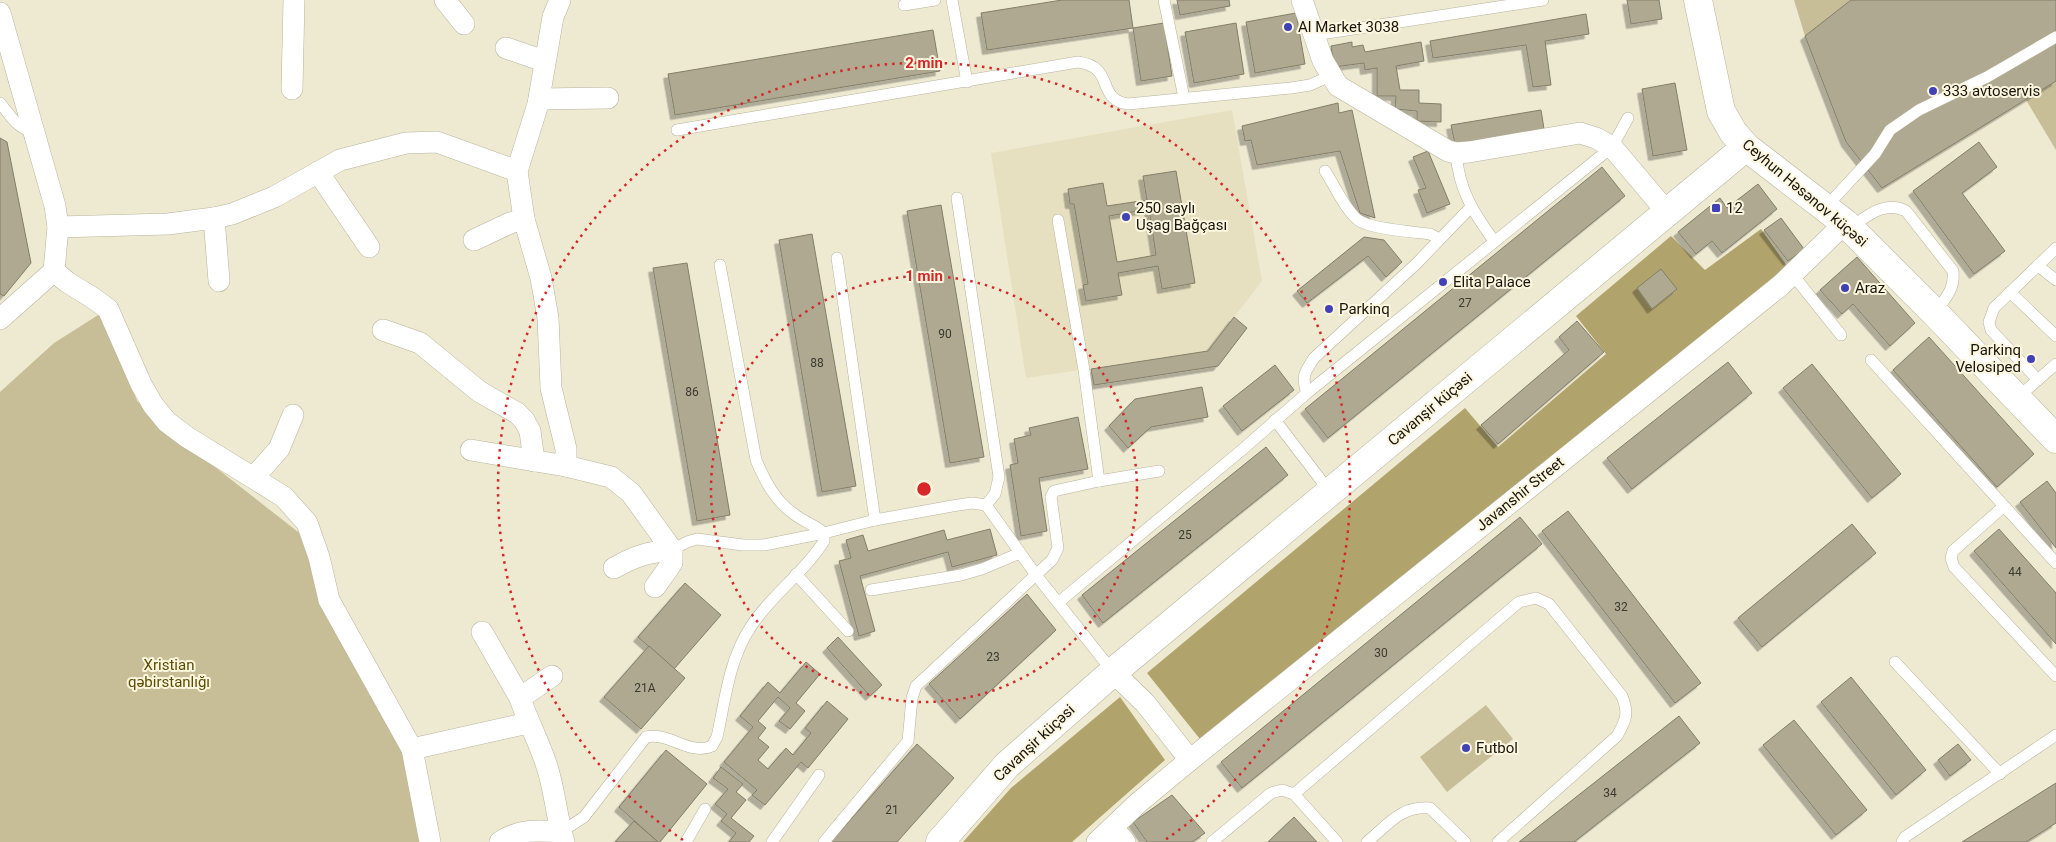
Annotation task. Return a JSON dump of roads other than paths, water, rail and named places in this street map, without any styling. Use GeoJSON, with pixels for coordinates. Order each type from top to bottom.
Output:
{"type":"FeatureCollection","features":[{"type":"Feature","properties":{"kind":"street"},"geometry":{"type":"LineString","coordinates":[[292,89],[294,0]]}},
{"type":"Feature","properties":{"kind":"street"},"geometry":{"type":"LineString","coordinates":[[445,0],[464,24]]}},
{"type":"Feature","properties":{"kind":"street"},"geometry":{"type":"LineString","coordinates":[[560,0],[553,17],[539,99],[518,172],[524,219],[541,278],[548,318],[551,388],[566,449],[566,466]]}},
{"type":"Feature","properties":{"kind":"street"},"geometry":{"type":"LineString","coordinates":[[1302,0],[1323,61],[1330,76],[1338,86],[1448,151],[1456,153],[1580,133],[1596,138],[1612,147],[1667,212]]}},
{"type":"Feature","properties":{"kind":"street","name":"Ceyhun Həsənov küçəsi"},"geometry":{"type":"LineString","coordinates":[[1698,0],[1721,111],[1746,147],[1840,220],[1935,313],[2056,439]]}},
{"type":"Feature","properties":{"kind":"street"},"geometry":{"type":"LineString","coordinates":[[0,13],[35,132],[55,206],[58,227],[54,272],[0,320]]}},
{"type":"Feature","properties":{"kind":"street"},"geometry":{"type":"LineString","coordinates":[[506,48],[544,61]]}},
{"type":"Feature","properties":{"kind":"street"},"geometry":{"type":"LineString","coordinates":[[539,99],[608,98]]}},
{"type":"Feature","properties":{"kind":"street"},"geometry":{"type":"LineString","coordinates":[[58,227],[168,224],[232,214],[274,197],[340,160],[406,143],[437,142],[518,172]]}},
{"type":"Feature","properties":{"kind":"street","name":"Cavanşir küçəsi"},"geometry":{"type":"LineString","coordinates":[[940,842],[1007,765],[1114,672],[1746,147]]}},
{"type":"Feature","properties":{"kind":"street"},"geometry":{"type":"LineString","coordinates":[[318,172],[369,247]]}},
{"type":"Feature","properties":{"kind":"street"},"geometry":{"type":"LineString","coordinates":[[214,218],[219,281]]}},
{"type":"Feature","properties":{"kind":"street"},"geometry":{"type":"LineString","coordinates":[[474,240],[510,223],[524,219]]}},
{"type":"Feature","properties":{"kind":"street","name":"Javanshir Street"},"geometry":{"type":"LineString","coordinates":[[1190,760],[1794,274],[1840,220]]}},
{"type":"Feature","properties":{"kind":"street"},"geometry":{"type":"LineString","coordinates":[[54,272],[108,309],[141,384],[153,405],[167,422],[187,438],[284,497],[307,523],[319,556],[329,600],[412,749],[430,842]]}},
{"type":"Feature","properties":{"kind":"street"},"geometry":{"type":"LineString","coordinates":[[382,330],[420,343],[480,392],[517,413],[524,420],[530,431],[534,461]]}},
{"type":"Feature","properties":{"kind":"street"},"geometry":{"type":"LineString","coordinates":[[254,477],[280,448],[293,415]]}},
{"type":"Feature","properties":{"kind":"street"},"geometry":{"type":"LineString","coordinates":[[471,450],[566,466],[611,477],[631,493],[672,550],[672,564],[654,587]]}},
{"type":"Feature","properties":{"kind":"street"},"geometry":{"type":"LineString","coordinates":[[614,568],[631,558],[646,553],[672,550]]}},
{"type":"Feature","properties":{"kind":"street"},"geometry":{"type":"LineString","coordinates":[[482,632],[520,698],[528,723],[540,748],[548,771],[562,837],[537,830],[513,834],[500,842]]}},
{"type":"Feature","properties":{"kind":"street"},"geometry":{"type":"LineString","coordinates":[[1097,842],[1119,835],[1138,803],[1190,760],[1145,703],[1114,672]]}},
{"type":"Feature","properties":{"kind":"street"},"geometry":{"type":"LineString","coordinates":[[520,698],[552,676]]}},
{"type":"Feature","properties":{"kind":"street"},"geometry":{"type":"LineString","coordinates":[[412,749],[528,723]]}},
{"type":"Feature","properties":{"kind":"lane"},"geometry":{"type":"LineString","coordinates":[[904,5],[935,0]]}},
{"type":"Feature","properties":{"kind":"lane"},"geometry":{"type":"LineString","coordinates":[[952,0],[967,82]]}},
{"type":"Feature","properties":{"kind":"lane"},"geometry":{"type":"LineString","coordinates":[[1164,0],[1184,98]]}},
{"type":"Feature","properties":{"kind":"lane"},"geometry":{"type":"LineString","coordinates":[[1314,35],[1543,0]]}},
{"type":"Feature","properties":{"kind":"lane"},"geometry":{"type":"LineString","coordinates":[[1840,220],[1890,130],[1918,110],[1987,77],[2056,37]]}},
{"type":"Feature","properties":{"kind":"lane"},"geometry":{"type":"LineString","coordinates":[[677,130],[1078,62],[1090,64],[1099,70],[1110,95],[1118,102],[1128,104],[1291,88],[1310,85],[1330,76]]}},
{"type":"Feature","properties":{"kind":"lane"},"geometry":{"type":"LineString","coordinates":[[0,103],[20,127],[35,132]]}},
{"type":"Feature","properties":{"kind":"lane"},"geometry":{"type":"LineString","coordinates":[[1059,602],[1307,393],[1612,147],[1628,118]]}},
{"type":"Feature","properties":{"kind":"lane"},"geometry":{"type":"LineString","coordinates":[[1456,153],[1458,172],[1470,207],[1494,241]]}},
{"type":"Feature","properties":{"kind":"lane"},"geometry":{"type":"LineString","coordinates":[[1325,171],[1358,220],[1369,225],[1430,234],[1439,239]]}},
{"type":"Feature","properties":{"kind":"lane"},"geometry":{"type":"LineString","coordinates":[[957,198],[999,477],[995,494],[986,505]]}},
{"type":"Feature","properties":{"kind":"lane"},"geometry":{"type":"LineString","coordinates":[[1840,220],[1885,206],[1898,207],[1906,211],[1953,271],[1954,282],[1935,313]]}},
{"type":"Feature","properties":{"kind":"lane"},"geometry":{"type":"LineString","coordinates":[[1307,393],[1303,382],[1305,371],[1314,358],[1416,264],[1470,207]]}},
{"type":"Feature","properties":{"kind":"lane"},"geometry":{"type":"LineString","coordinates":[[1058,220],[1084,370],[1099,481]]}},
{"type":"Feature","properties":{"kind":"lane"},"geometry":{"type":"LineString","coordinates":[[2038,380],[1991,330],[1989,322],[1994,308],[2056,248]]}},
{"type":"Feature","properties":{"kind":"lane"},"geometry":{"type":"LineString","coordinates":[[837,258],[876,520]]}},
{"type":"Feature","properties":{"kind":"lane"},"geometry":{"type":"LineString","coordinates":[[562,837],[584,817],[646,737],[666,738],[698,750],[712,746],[717,737],[738,651],[750,628],[824,541],[824,533],[814,524],[795,515],[776,497],[764,481],[756,460],[720,265]]}},
{"type":"Feature","properties":{"kind":"lane"},"geometry":{"type":"LineString","coordinates":[[2038,266],[2056,280]]}},
{"type":"Feature","properties":{"kind":"lane"},"geometry":{"type":"LineString","coordinates":[[1794,274],[1841,336]]}},
{"type":"Feature","properties":{"kind":"lane"},"geometry":{"type":"LineString","coordinates":[[2010,292],[2056,336]]}},
{"type":"Feature","properties":{"kind":"lane"},"geometry":{"type":"LineString","coordinates":[[1871,360],[2056,563]]}},
{"type":"Feature","properties":{"kind":"lane"},"geometry":{"type":"LineString","coordinates":[[2017,398],[2056,364]]}},
{"type":"Feature","properties":{"kind":"lane"},"geometry":{"type":"LineString","coordinates":[[1275,420],[1330,492]]}},
{"type":"Feature","properties":{"kind":"lane"},"geometry":{"type":"LineString","coordinates":[[824,842],[908,741],[912,698],[916,686],[1052,560],[1058,548],[1052,497],[1054,491],[1159,471]]}},
{"type":"Feature","properties":{"kind":"lane"},"geometry":{"type":"LineString","coordinates":[[672,550],[697,539],[743,545],[764,545],[876,520],[965,504],[986,505]]}},
{"type":"Feature","properties":{"kind":"lane"},"geometry":{"type":"LineString","coordinates":[[986,505],[1036,575],[1114,672]]}},
{"type":"Feature","properties":{"kind":"lane"},"geometry":{"type":"LineString","coordinates":[[2003,507],[1953,551],[1952,562],[1954,567],[2056,676]]}},
{"type":"Feature","properties":{"kind":"lane"},"geometry":{"type":"LineString","coordinates":[[871,590],[961,575],[982,569],[1020,553]]}},
{"type":"Feature","properties":{"kind":"lane"},"geometry":{"type":"LineString","coordinates":[[796,574],[848,631]]}},
{"type":"Feature","properties":{"kind":"lane"},"geometry":{"type":"LineString","coordinates":[[1294,794],[1519,602],[1536,598],[1549,604],[1622,696],[1628,710],[1624,724],[1617,736],[1498,842]]}},
{"type":"Feature","properties":{"kind":"lane"},"geometry":{"type":"LineString","coordinates":[[1895,662],[2000,774]]}},
{"type":"Feature","properties":{"kind":"lane"},"geometry":{"type":"LineString","coordinates":[[1902,842],[1905,837],[2056,735]]}},
{"type":"Feature","properties":{"kind":"lane"},"geometry":{"type":"LineString","coordinates":[[772,842],[819,775]]}},
{"type":"Feature","properties":{"kind":"lane"},"geometry":{"type":"LineString","coordinates":[[1212,842],[1271,793],[1282,790],[1294,794],[1338,842]]}},
{"type":"Feature","properties":{"kind":"lane"},"geometry":{"type":"LineString","coordinates":[[1367,842],[1404,811],[1416,807],[1430,808],[1465,842]]}},
{"type":"Feature","properties":{"kind":"lane"},"geometry":{"type":"LineString","coordinates":[[686,842],[705,809]]}},
{"type":"Feature","properties":{"kind":"place","name":"Al Market 3038"},"geometry":{"type":"Point","coordinates":[1288,27]}},
{"type":"Feature","properties":{"kind":"place","name":"333 avtoservis"},"geometry":{"type":"Point","coordinates":[1933,91]}},
{"type":"Feature","properties":{"kind":"place","name":"12"},"geometry":{"type":"Point","coordinates":[1716,208]}},
{"type":"Feature","properties":{"kind":"place","name":"250 saylı Uşag Bağçası"},"geometry":{"type":"Point","coordinates":[1126,217]}},
{"type":"Feature","properties":{"kind":"place","name":"Elita Palace"},"geometry":{"type":"Point","coordinates":[1443,282]}},
{"type":"Feature","properties":{"kind":"place","name":"Araz"},"geometry":{"type":"Point","coordinates":[1845,288]}},
{"type":"Feature","properties":{"kind":"place","name":"Parkinq"},"geometry":{"type":"Point","coordinates":[1329,309]}},
{"type":"Feature","properties":{"kind":"place","name":"Parkinq Velosiped"},"geometry":{"type":"Point","coordinates":[2031,359]}},
{"type":"Feature","properties":{"kind":"place","name":"Futbol"},"geometry":{"type":"Point","coordinates":[1466,748]}},
{"type":"Feature","properties":{"kind":"park label","name":"Xristian qəbirstanlığı"},"geometry":{"type":"Point","coordinates":[169,674]}}]}
